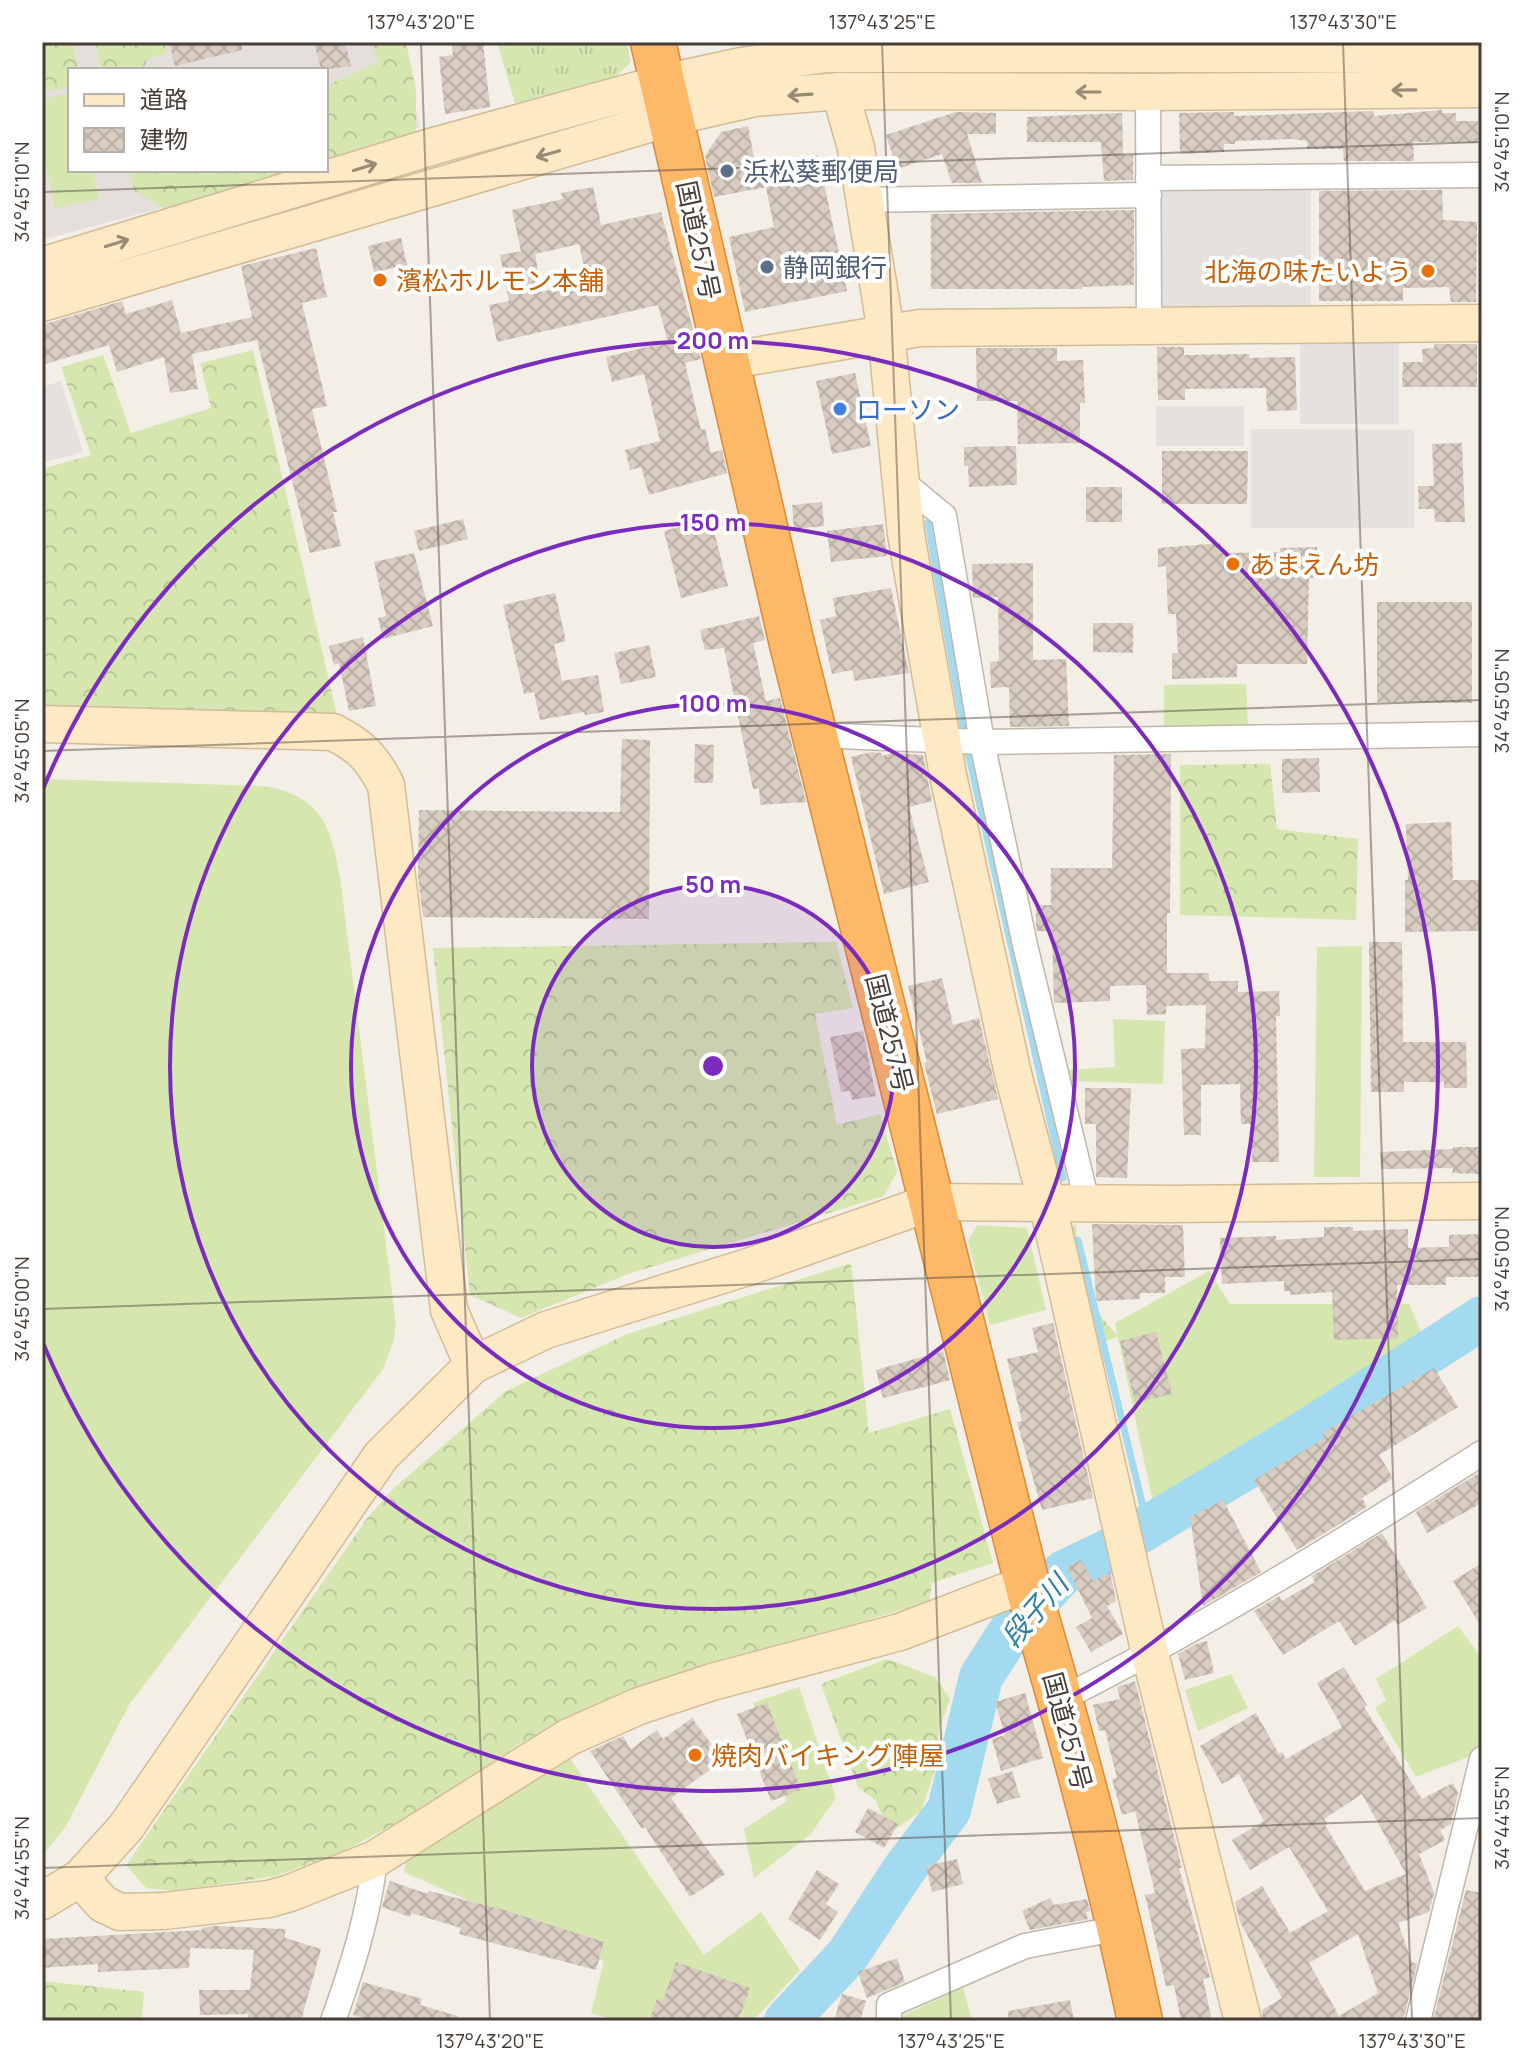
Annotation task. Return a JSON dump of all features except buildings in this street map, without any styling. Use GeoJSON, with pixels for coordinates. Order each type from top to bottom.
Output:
{"type":"FeatureCollection","features":[{"type":"Feature","properties":{"kind":"highway","name":"国道257号"},"geometry":{"type":"LineString","coordinates":[[663,81],[815,735],[1033,1602],[1120,1928],[1140,2021]]}},
{"type":"Feature","properties":{"kind":"street"},"geometry":{"type":"LineString","coordinates":[[42,266],[434,146],[663,81],[824,48],[1482,54]]}},
{"type":"Feature","properties":{"kind":"street"},"geometry":{"type":"LineString","coordinates":[[42,303],[663,81],[755,98],[840,91],[1482,89]]}},
{"type":"Feature","properties":{"kind":"street"},"geometry":{"type":"LineString","coordinates":[[840,91],[856,148],[886,332],[899,479],[941,739],[1013,1074],[1046,1201],[1150,1654],[1243,2021]]}},
{"type":"Feature","properties":{"kind":"street"},"geometry":{"type":"LineString","coordinates":[[1148,92],[1149,324]]}},
{"type":"Feature","properties":{"kind":"street"},"geometry":{"type":"LineString","coordinates":[[864,200],[1482,175]]}},
{"type":"Feature","properties":{"kind":"street"},"geometry":{"type":"LineString","coordinates":[[726,361],[920,328],[1482,323]]}},
{"type":"Feature","properties":{"kind":"street"},"geometry":{"type":"LineString","coordinates":[[899,479],[944,516],[982,742],[1025,945],[1087,1202]]}},
{"type":"Feature","properties":{"kind":"street"},"geometry":{"type":"LineString","coordinates":[[42,724],[333,732],[353,742],[373,761],[386,785],[449,1310],[473,1365]]}},
{"type":"Feature","properties":{"kind":"street"},"geometry":{"type":"LineString","coordinates":[[815,735],[982,742],[1482,734]]}},
{"type":"Feature","properties":{"kind":"street"},"geometry":{"type":"LineString","coordinates":[[42,1901],[80,1878],[126,1827],[381,1456],[473,1365],[546,1330],[751,1266],[932,1202],[1171,1204],[1482,1201]]}},
{"type":"Feature","properties":{"kind":"street"},"geometry":{"type":"LineString","coordinates":[[1061,1699],[1150,1654],[1482,1453]]}},
{"type":"Feature","properties":{"kind":"street"},"geometry":{"type":"LineString","coordinates":[[80,1878],[103,1904],[120,1912],[164,1911],[269,1899],[290,1893],[375,1859],[569,1737],[639,1706],[712,1682],[900,1632],[1033,1602]]}},
{"type":"Feature","properties":{"kind":"street"},"geometry":{"type":"LineString","coordinates":[[1418,2021],[1482,1759]]}},
{"type":"Feature","properties":{"kind":"street"},"geometry":{"type":"LineString","coordinates":[[333,2021],[354,1963],[375,1859]]}},
{"type":"Feature","properties":{"kind":"street"},"geometry":{"type":"LineString","coordinates":[[889,2021],[889,2005],[1025,1946],[1120,1928]]}},
{"type":"Feature","properties":{"kind":"shaded area"},"geometry":{"type":"Polygon","coordinates":[[[42,42],[400,42],[420,127],[328,156],[328,68],[68,68],[68,172],[277,172],[42,240],[42,42]]]}},
{"type":"Feature","properties":{"kind":"shaded area"},"geometry":{"type":"Polygon","coordinates":[[[1157,187],[1311,187],[1311,307],[1157,307],[1157,187]]]}},
{"type":"Feature","properties":{"kind":"shaded area"},"geometry":{"type":"Polygon","coordinates":[[[1300,336],[1399,336],[1399,424],[1300,424],[1300,336]]]}},
{"type":"Feature","properties":{"kind":"shaded area"},"geometry":{"type":"Polygon","coordinates":[[[61,381],[83,452],[42,463],[42,387],[61,381]]]}},
{"type":"Feature","properties":{"kind":"shaded area"},"geometry":{"type":"Polygon","coordinates":[[[1156,406],[1244,406],[1244,446],[1156,446],[1156,406]]]}},
{"type":"Feature","properties":{"kind":"shaded area"},"geometry":{"type":"Polygon","coordinates":[[[1251,429],[1414,430],[1414,528],[1251,528],[1251,429]]]}},
{"type":"Feature","properties":{"kind":"green space"},"geometry":{"type":"Polygon","coordinates":[[[42,42],[73,42],[78,68],[68,68],[68,88],[42,91],[42,42]]]}},
{"type":"Feature","properties":{"kind":"green space"},"geometry":{"type":"Polygon","coordinates":[[[95,42],[164,42],[167,53],[147,59],[145,68],[101,68],[95,42]]]}},
{"type":"Feature","properties":{"kind":"green space"},"geometry":{"type":"Polygon","coordinates":[[[372,42],[406,42],[416,90],[416,137],[328,163],[328,85],[378,62],[372,42]]]}},
{"type":"Feature","properties":{"kind":"green space"},"geometry":{"type":"Polygon","coordinates":[[[497,42],[626,42],[631,62],[607,85],[517,110],[497,42]]]}},
{"type":"Feature","properties":{"kind":"green space"},"geometry":{"type":"Polygon","coordinates":[[[68,93],[68,172],[93,172],[99,199],[55,208],[42,149],[42,99],[68,93]]]}},
{"type":"Feature","properties":{"kind":"green space"},"geometry":{"type":"Polygon","coordinates":[[[129,172],[296,172],[176,214],[135,192],[129,172]]]}},
{"type":"Feature","properties":{"kind":"green space"},"geometry":{"type":"Polygon","coordinates":[[[253,350],[339,724],[42,710],[42,469],[91,455],[61,367],[103,355],[131,433],[211,408],[200,363],[253,350]]]}},
{"type":"Feature","properties":{"kind":"green space"},"geometry":{"type":"Polygon","coordinates":[[[1246,684],[1248,725],[1164,726],[1164,685],[1246,684]]]}},
{"type":"Feature","properties":{"kind":"green space"},"geometry":{"type":"Polygon","coordinates":[[[1270,764],[1277,829],[1358,839],[1356,920],[1180,915],[1180,765],[1270,764]]]}},
{"type":"Feature","properties":{"kind":"green space"},"geometry":{"type":"Polygon","coordinates":[[[42,779],[263,786],[298,797],[320,815],[332,842],[340,877],[396,1324],[394,1340],[383,1369],[129,1705],[65,1828],[42,1856],[42,779]]]}},
{"type":"Feature","properties":{"kind":"green space"},"geometry":{"type":"Polygon","coordinates":[[[836,942],[853,1008],[815,1014],[837,1125],[880,1114],[897,1172],[884,1196],[628,1274],[521,1318],[470,1295],[433,948],[836,942]]]}},
{"type":"Feature","properties":{"kind":"green space"},"geometry":{"type":"Polygon","coordinates":[[[1362,946],[1360,1177],[1314,1177],[1317,947],[1362,946]]]}},
{"type":"Feature","properties":{"kind":"green space"},"geometry":{"type":"Polygon","coordinates":[[[1113,1019],[1165,1021],[1163,1084],[1071,1081],[1067,1070],[1115,1067],[1113,1019]]]}},
{"type":"Feature","properties":{"kind":"green space"},"geometry":{"type":"Polygon","coordinates":[[[1076,1224],[1078,1266],[1102,1318],[1118,1336],[1079,1354],[1052,1236],[1076,1224]]]}},
{"type":"Feature","properties":{"kind":"green space"},"geometry":{"type":"Polygon","coordinates":[[[977,1225],[1027,1228],[1046,1310],[990,1325],[968,1241],[977,1225]]]}},
{"type":"Feature","properties":{"kind":"green space"},"geometry":{"type":"Polygon","coordinates":[[[851,1263],[869,1433],[950,1409],[993,1563],[932,1583],[929,1602],[645,1685],[592,1707],[518,1745],[420,1810],[340,1853],[276,1876],[176,1891],[146,1888],[126,1865],[368,1517],[393,1489],[506,1391],[627,1334],[851,1263]]]}},
{"type":"Feature","properties":{"kind":"green space"},"geometry":{"type":"Polygon","coordinates":[[[1209,1271],[1230,1304],[1409,1304],[1426,1343],[1153,1503],[1115,1323],[1209,1271]]]}},
{"type":"Feature","properties":{"kind":"green space"},"geometry":{"type":"Polygon","coordinates":[[[1458,1626],[1482,1659],[1482,1732],[1476,1754],[1416,1777],[1375,1708],[1386,1700],[1376,1679],[1458,1626]]]}},
{"type":"Feature","properties":{"kind":"green space"},"geometry":{"type":"Polygon","coordinates":[[[887,1659],[935,1677],[950,1699],[940,1726],[935,1770],[921,1811],[889,1834],[876,1801],[858,1787],[821,1684],[887,1659]]]}},
{"type":"Feature","properties":{"kind":"green space"},"geometry":{"type":"Polygon","coordinates":[[[1231,1674],[1248,1708],[1198,1731],[1185,1690],[1231,1674]]]}},
{"type":"Feature","properties":{"kind":"green space"},"geometry":{"type":"Polygon","coordinates":[[[799,1687],[836,1798],[810,1835],[754,1878],[744,1829],[787,1801],[753,1703],[799,1687]]]}},
{"type":"Feature","properties":{"kind":"green space"},"geometry":{"type":"Polygon","coordinates":[[[569,1757],[704,1955],[761,1912],[800,1970],[753,2021],[616,2021],[591,2013],[604,1961],[404,1872],[407,1857],[569,1757]]]}},
{"type":"Feature","properties":{"kind":"green space"},"geometry":{"type":"Polygon","coordinates":[[[42,1981],[144,1992],[142,2021],[42,2021],[42,1981]]]}},
{"type":"Feature","properties":{"kind":"green space"},"geometry":{"type":"Polygon","coordinates":[[[963,1987],[972,2021],[900,2021],[900,2017],[963,1987]]]}},
{"type":"Feature","properties":{"kind":"waterway"},"geometry":{"type":"LineString","coordinates":[[928,523],[966,743],[1063,1178]]}},
{"type":"Feature","properties":{"kind":"waterway"},"geometry":{"type":"LineString","coordinates":[[1078,1240],[1148,1527]]}},
{"type":"Feature","properties":{"kind":"waterway","name":"段子川"},"geometry":{"type":"LineString","coordinates":[[786,2021],[847,1956],[903,1871],[949,1810],[981,1677],[1015,1624],[1064,1572],[1108,1551],[1302,1434],[1482,1318]]}},
{"type":"Feature","properties":{"kind":"place","name":"浜松葵郵便局"},"geometry":{"type":"Point","coordinates":[727,171]}},
{"type":"Feature","properties":{"kind":"place","name":"静岡銀行"},"geometry":{"type":"Point","coordinates":[767,267]}},
{"type":"Feature","properties":{"kind":"place","name":"北海の味たいよう"},"geometry":{"type":"Point","coordinates":[1428,271]}},
{"type":"Feature","properties":{"kind":"place","name":"濱松ホルモン本舗"},"geometry":{"type":"Point","coordinates":[380,280]}},
{"type":"Feature","properties":{"kind":"place","name":"ローソン"},"geometry":{"type":"Point","coordinates":[840,409]}},
{"type":"Feature","properties":{"kind":"place","name":"あまえん坊"},"geometry":{"type":"Point","coordinates":[1233,564]}},
{"type":"Feature","properties":{"kind":"place","name":"焼肉バイキング陣屋"},"geometry":{"type":"Point","coordinates":[695,1755]}}]}
